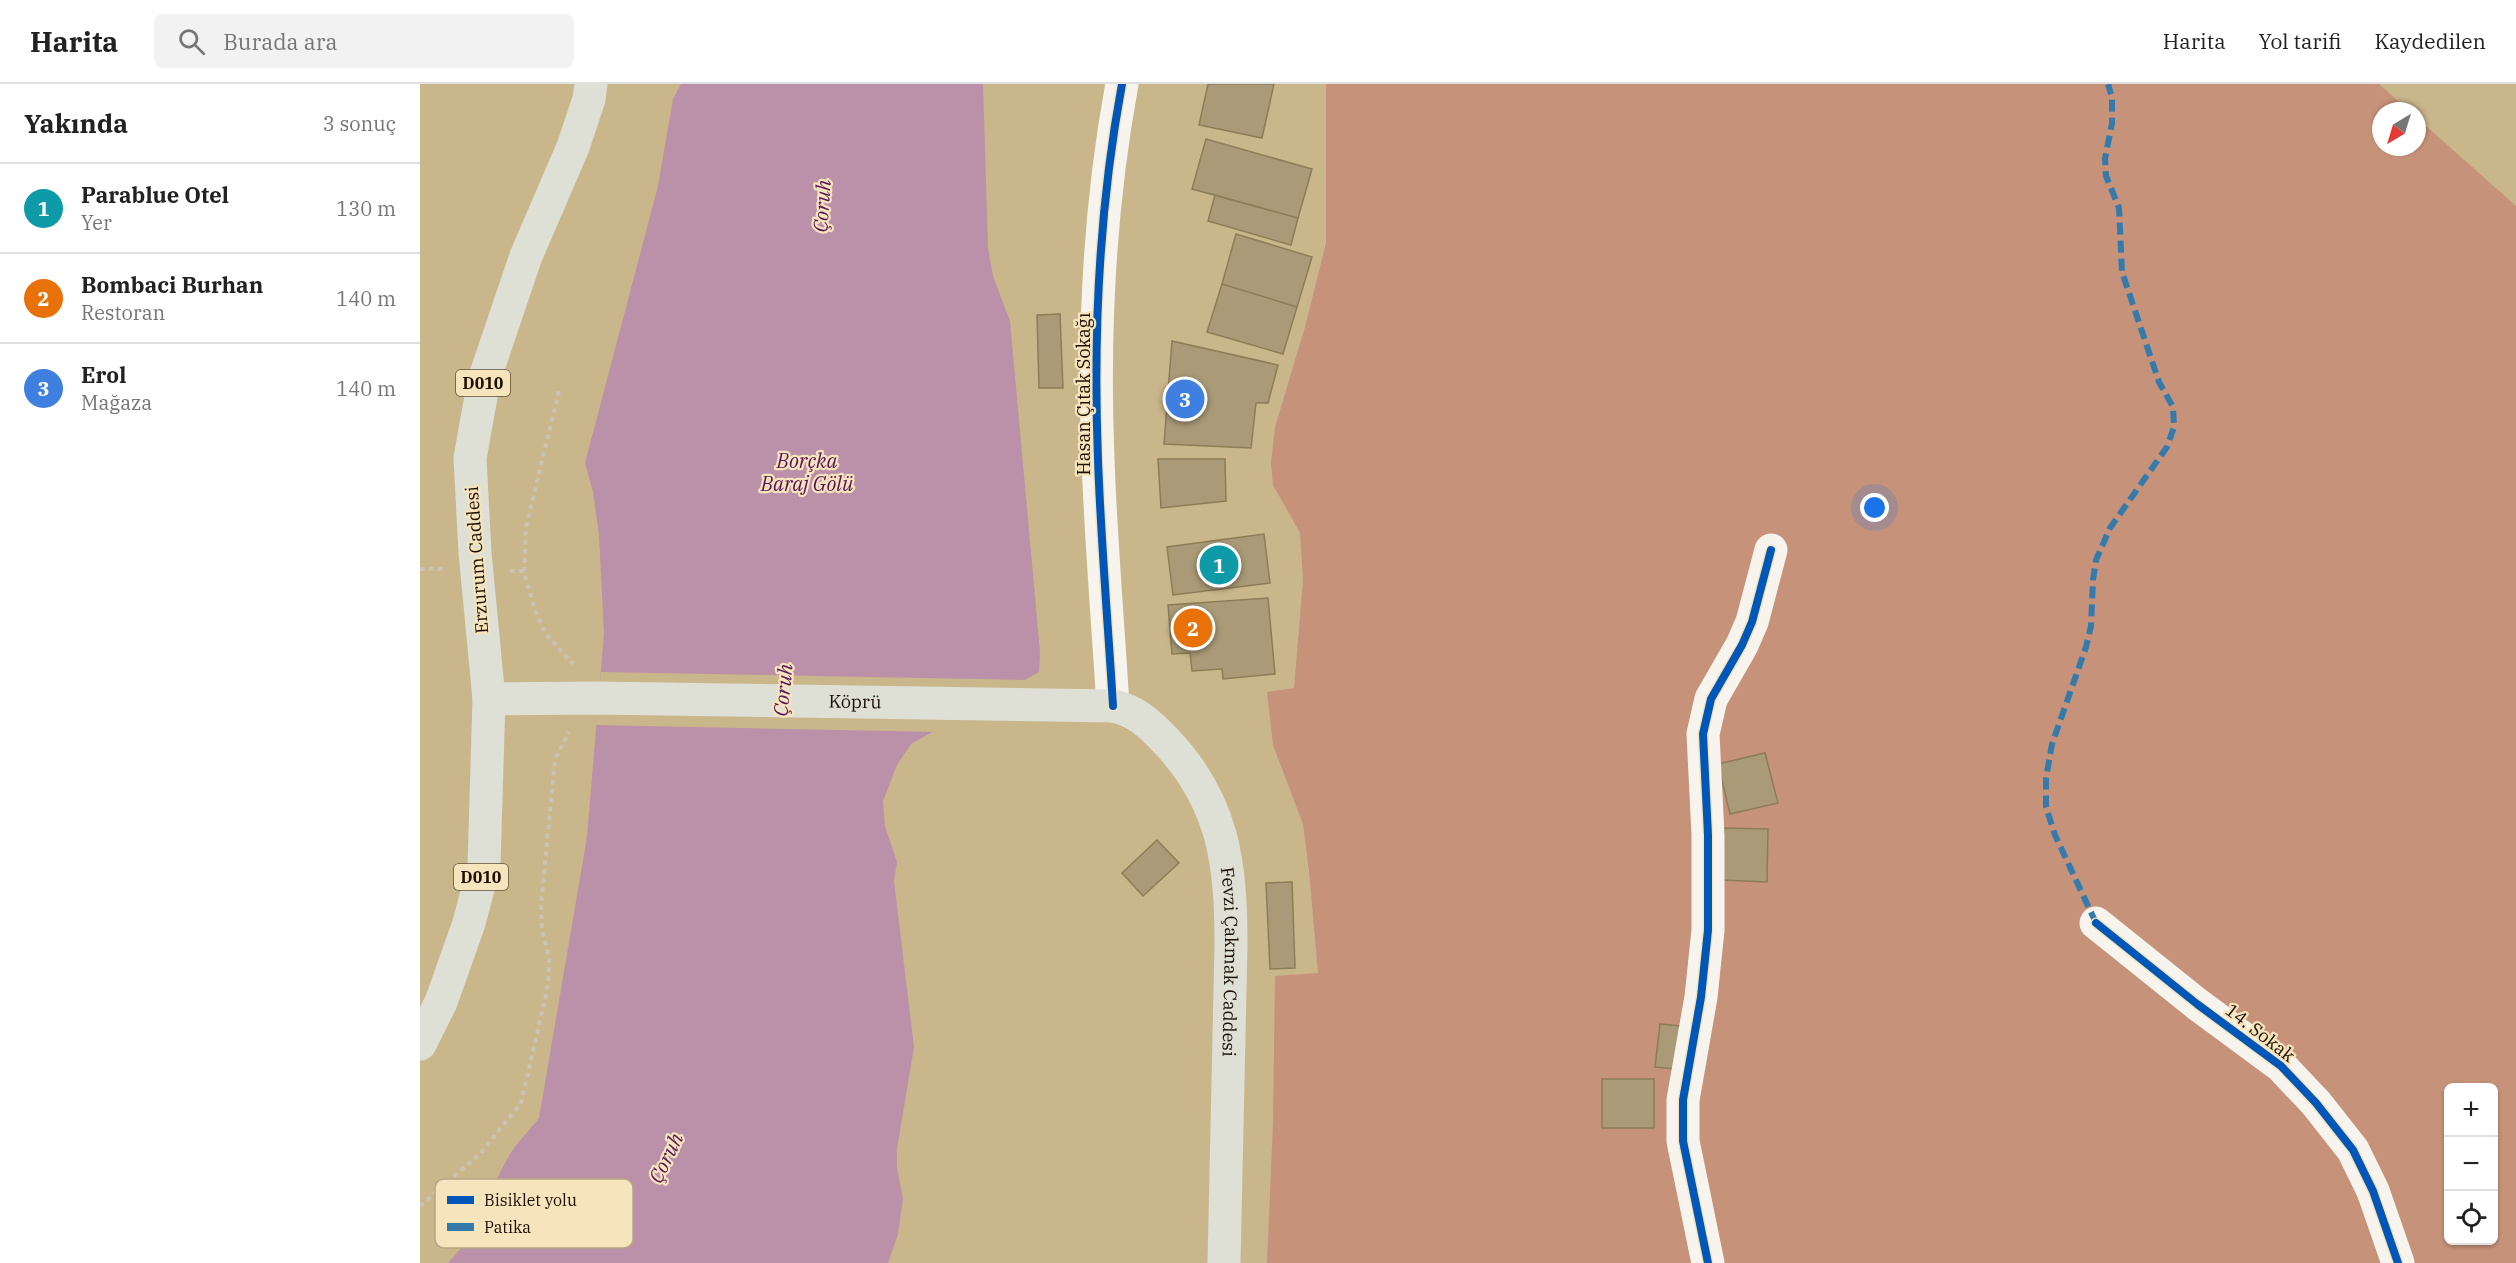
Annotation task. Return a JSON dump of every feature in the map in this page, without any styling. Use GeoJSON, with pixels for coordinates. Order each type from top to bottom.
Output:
{"type":"FeatureCollection","features":[{"type":"Feature","properties":{"kind":"main road","name":"Erzurum Caddesi"},"geometry":{"type":"LineString","coordinates":[[420,1044],[441,1002],[465,934],[484,866],[489,699],[475,553],[470,458],[484,380],[526,256],[573,147],[589,99],[591,84]]}},
{"type":"Feature","properties":{"kind":"main road","name":"Köprü"},"geometry":{"type":"LineString","coordinates":[[489,699],[588,684],[1113,706]]}},
{"type":"Feature","properties":{"kind":"main road","name":"Fevzi Çakmak Caddesi"},"geometry":{"type":"LineString","coordinates":[[1113,706],[1136,714],[1179,754],[1202,790],[1217,820],[1227,862],[1231,897],[1231,945],[1224,1263]]}},
{"type":"Feature","properties":{"kind":"street"},"geometry":{"type":"LineString","coordinates":[[1101,84],[1110,150]]}},
{"type":"Feature","properties":{"kind":"street","name":"Hasan Çıtak Sokağı"},"geometry":{"type":"LineString","coordinates":[[1113,706],[1098,461],[1096,380],[1103,220],[1110,150],[1122,84]]}},
{"type":"Feature","properties":{"kind":"street"},"geometry":{"type":"LineString","coordinates":[[1708,1263],[1683,1141],[1682,1121],[1683,1100],[1701,997],[1708,930],[1708,835],[1703,734],[1712,699],[1752,622],[1771,550]]}},
{"type":"Feature","properties":{"kind":"street","name":"14. Sokak"},"geometry":{"type":"LineString","coordinates":[[2096,923],[2197,1004],[2281,1066],[2316,1103],[2353,1150],[2373,1191],[2398,1263]]}},
{"type":"Feature","properties":{"kind":"path"},"geometry":{"type":"LineString","coordinates":[[559,391],[526,527],[524,571],[544,633],[588,684]]}},
{"type":"Feature","properties":{"kind":"path"},"geometry":{"type":"LineString","coordinates":[[451,1179],[481,1153],[521,1103],[548,986],[549,958],[542,930],[541,906],[555,759],[570,730]]}},
{"type":"Feature","properties":{"kind":"path"},"geometry":{"type":"LineString","coordinates":[[420,1206],[435,1193]]}},
{"type":"Feature","properties":{"kind":"shaded area"},"geometry":{"type":"Polygon","coordinates":[[[1326,84],[2379,84],[2399,102],[2372,102],[2372,156],[2426,156],[2426,126],[2516,206],[2516,1263],[1267,1263],[1273,1123],[1275,976],[1318,973],[1303,824],[1273,745],[1267,692],[1294,688],[1303,580],[1300,533],[1273,485],[1271,463],[1275,427],[1305,327],[1326,243],[1326,84]]]}},
{"type":"Feature","properties":{"kind":"water","name":"Borçka Baraj Gölü"},"geometry":{"type":"Polygon","coordinates":[[[681,84],[983,84],[988,248],[993,276],[1010,321],[1040,652],[1039,672],[911,744],[897,765],[883,801],[885,826],[897,862],[894,881],[914,1047],[897,1149],[897,1168],[903,1199],[898,1234],[888,1263],[448,1263],[461,1248],[633,1248],[633,1179],[497,1179],[518,1142],[539,1118],[587,837],[604,633],[599,535],[593,492],[585,463],[658,186],[673,99],[681,84]]]}},
{"type":"Feature","properties":{"kind":"pier"},"geometry":{"type":"Polygon","coordinates":[[[601,672],[1031,680],[938,732],[596,725],[601,672]]]}},
{"type":"Feature","properties":{"kind":"building"},"geometry":{"type":"Polygon","coordinates":[[[1208,84],[1274,84],[1262,138],[1199,125],[1208,84]]]}},
{"type":"Feature","properties":{"kind":"building"},"geometry":{"type":"Polygon","coordinates":[[[1206,139],[1312,169],[1298,218],[1192,189],[1206,139]]]}},
{"type":"Feature","properties":{"kind":"building"},"geometry":{"type":"Polygon","coordinates":[[[1215,195],[1298,218],[1291,245],[1208,221],[1215,195]]]}},
{"type":"Feature","properties":{"kind":"building"},"geometry":{"type":"Polygon","coordinates":[[[1236,234],[1312,257],[1297,307],[1222,284],[1236,234]]]}},
{"type":"Feature","properties":{"kind":"building"},"geometry":{"type":"Polygon","coordinates":[[[1222,284],[1297,307],[1283,354],[1207,332],[1222,284]]]}},
{"type":"Feature","properties":{"kind":"building"},"geometry":{"type":"Polygon","coordinates":[[[1060,314],[1063,388],[1039,388],[1037,315],[1060,314]]]}},
{"type":"Feature","properties":{"kind":"building"},"geometry":{"type":"Polygon","coordinates":[[[1172,341],[1278,365],[1268,403],[1256,403],[1251,448],[1164,444],[1172,341]]]}},
{"type":"Feature","properties":{"kind":"building"},"geometry":{"type":"Polygon","coordinates":[[[1158,459],[1225,459],[1226,501],[1161,508],[1158,459]]]}},
{"type":"Feature","properties":{"kind":"building"},"geometry":{"type":"Polygon","coordinates":[[[1264,534],[1270,583],[1173,595],[1167,547],[1264,534]]]}},
{"type":"Feature","properties":{"kind":"building"},"geometry":{"type":"Polygon","coordinates":[[[1268,598],[1275,674],[1223,679],[1222,669],[1192,671],[1190,653],[1172,654],[1168,605],[1268,598]]]}},
{"type":"Feature","properties":{"kind":"building"},"geometry":{"type":"Polygon","coordinates":[[[1765,753],[1778,803],[1730,814],[1718,764],[1765,753]]]}},
{"type":"Feature","properties":{"kind":"building"},"geometry":{"type":"Polygon","coordinates":[[[1724,828],[1768,829],[1767,882],[1722,880],[1724,828]]]}},
{"type":"Feature","properties":{"kind":"building"},"geometry":{"type":"Polygon","coordinates":[[[1157,840],[1179,863],[1143,896],[1122,873],[1157,840]]]}},
{"type":"Feature","properties":{"kind":"building"},"geometry":{"type":"Polygon","coordinates":[[[1292,882],[1295,968],[1270,969],[1266,883],[1292,882]]]}},
{"type":"Feature","properties":{"kind":"building"},"geometry":{"type":"Polygon","coordinates":[[[1660,1024],[1681,1026],[1676,1069],[1655,1067],[1660,1024]]]}},
{"type":"Feature","properties":{"kind":"building"},"geometry":{"type":"Polygon","coordinates":[[[1602,1079],[1654,1079],[1654,1128],[1602,1128],[1602,1079]]]}},
{"type":"Feature","properties":{"kind":"marked path"},"geometry":{"type":"LineString","coordinates":[[2096,923],[2055,835],[2046,807],[2046,778],[2052,744],[2086,647],[2091,626],[2096,560],[2110,528],[2167,447],[2174,427],[2173,407],[2159,382],[2122,272],[2119,208],[2106,176],[2105,159],[2112,123],[2112,97],[2108,84]]}},
{"type":"Feature","properties":{"kind":"cycle path"},"geometry":{"type":"LineString","coordinates":[[1113,706],[1099,491],[1096,366],[1103,225],[1122,84]]}},
{"type":"Feature","properties":{"kind":"cycle path"},"geometry":{"type":"LineString","coordinates":[[1708,1263],[1683,1141],[1683,1100],[1701,997],[1708,930],[1708,835],[1703,734],[1711,699],[1742,645],[1752,622],[1771,550]]}},
{"type":"Feature","properties":{"kind":"cycle path"},"geometry":{"type":"LineString","coordinates":[[2096,923],[2197,1004],[2281,1066],[2316,1103],[2353,1150],[2373,1191],[2398,1263]]}},
{"type":"Feature","properties":{"kind":"place","name":"Erol"},"geometry":{"type":"Point","coordinates":[1185,399]}},
{"type":"Feature","properties":{"kind":"place","name":"Parablue Otel"},"geometry":{"type":"Point","coordinates":[1219,565]}},
{"type":"Feature","properties":{"kind":"place","name":"Bombaci Burhan"},"geometry":{"type":"Point","coordinates":[1193,628]}},
{"type":"Feature","properties":{"kind":"water label","name":"Çoruh"},"geometry":{"type":"Point","coordinates":[822,206]}},
{"type":"Feature","properties":{"kind":"water label","name":"Çoruh"},"geometry":{"type":"Point","coordinates":[783,690]}},
{"type":"Feature","properties":{"kind":"water label","name":"Çoruh"},"geometry":{"type":"Point","coordinates":[666,1158]}}]}
